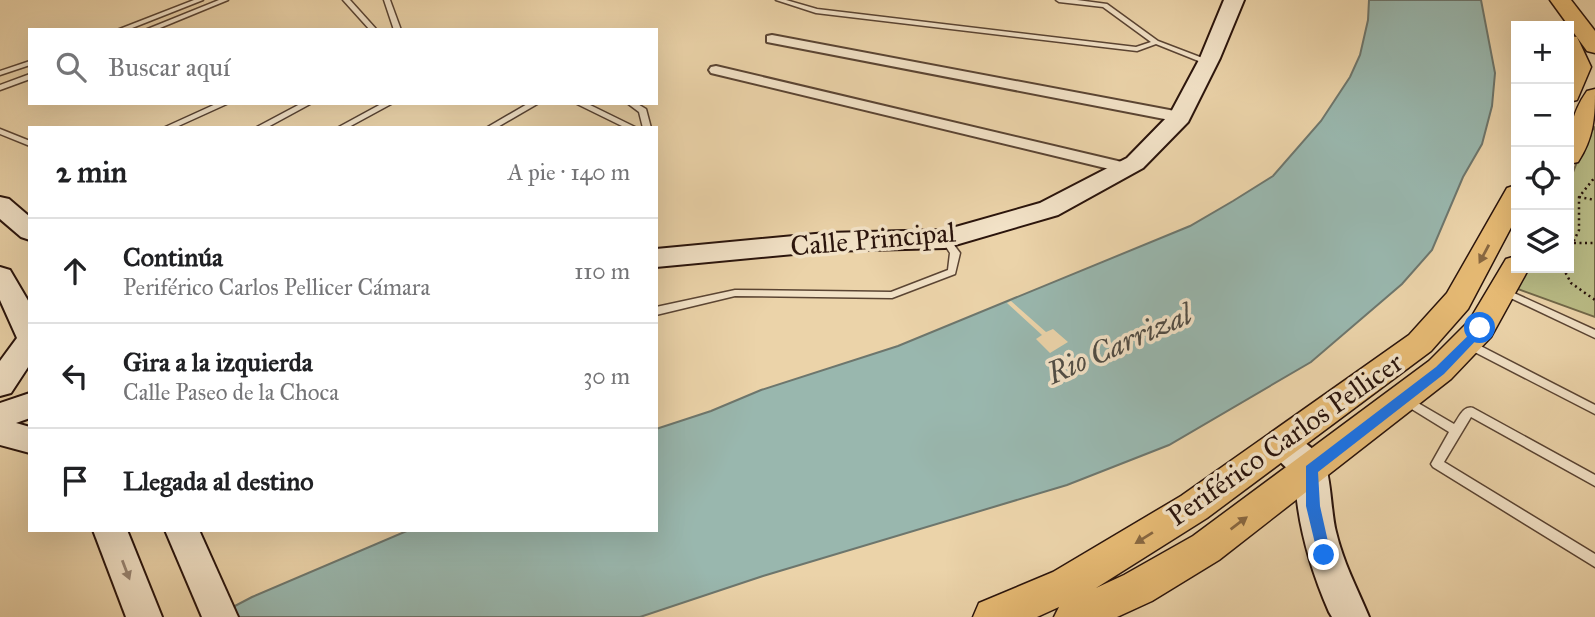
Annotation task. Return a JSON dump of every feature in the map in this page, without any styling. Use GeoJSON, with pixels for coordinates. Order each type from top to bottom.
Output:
{"type":"FeatureCollection","features":[{"type":"Feature","properties":{"kind":"main road","name":"Calle Principal"},"geometry":{"type":"LineString","coordinates":[[658,258],[826,242],[945,239],[1049,209],[1135,163],[1180,117],[1209,62],[1234,0]]}},
{"type":"Feature","properties":{"kind":"main road"},"geometry":{"type":"LineString","coordinates":[[1543,0],[1556,21]]}},
{"type":"Feature","properties":{"kind":"main road"},"geometry":{"type":"LineString","coordinates":[[1560,0],[1591,62]]}},
{"type":"Feature","properties":{"kind":"main road"},"geometry":{"type":"LineString","coordinates":[[1574,46],[1591,62]]}},
{"type":"Feature","properties":{"kind":"main road"},"geometry":{"type":"LineString","coordinates":[[1574,88],[1591,62]]}},
{"type":"Feature","properties":{"kind":"main road"},"geometry":{"type":"LineString","coordinates":[[1574,147],[1589,121],[1595,96]]}},
{"type":"Feature","properties":{"kind":"main road","name":"Periférico Carlos Pellicer"},"geometry":{"type":"LineString","coordinates":[[993,617],[1080,608],[1194,507],[1420,342],[1440,322],[1470,280],[1511,203]]}},
{"type":"Feature","properties":{"kind":"main road"},"geometry":{"type":"LineString","coordinates":[[0,205],[28,229]]}},
{"type":"Feature","properties":{"kind":"main road"},"geometry":{"type":"LineString","coordinates":[[1080,608],[1138,589],[1174,569],[1311,470],[1440,370],[1480,328],[1509,279]]}},
{"type":"Feature","properties":{"kind":"main road"},"geometry":{"type":"LineString","coordinates":[[3,286],[28,335]]}},
{"type":"Feature","properties":{"kind":"main road"},"geometry":{"type":"LineString","coordinates":[[0,384],[28,342]]}},
{"type":"Feature","properties":{"kind":"main road"},"geometry":{"type":"LineString","coordinates":[[0,416],[28,406]]}},
{"type":"Feature","properties":{"kind":"main road"},"geometry":{"type":"LineString","coordinates":[[0,432],[28,439]]}},
{"type":"Feature","properties":{"kind":"main road"},"geometry":{"type":"LineString","coordinates":[[1282,443],[1311,470],[1311,495],[1317,527],[1328,566],[1346,611]]}},
{"type":"Feature","properties":{"kind":"main road"},"geometry":{"type":"LineString","coordinates":[[111,532],[143,613]]}},
{"type":"Feature","properties":{"kind":"main road"},"geometry":{"type":"LineString","coordinates":[[183,532],[220,617]]}},
{"type":"Feature","properties":{"kind":"street"},"geometry":{"type":"LineString","coordinates":[[772,39],[1180,117]]}},
{"type":"Feature","properties":{"kind":"street"},"geometry":{"type":"LineString","coordinates":[[716,70],[1126,168]]}},
{"type":"Feature","properties":{"kind":"lane"},"geometry":{"type":"LineString","coordinates":[[125,28],[200,0]]}},
{"type":"Feature","properties":{"kind":"lane"},"geometry":{"type":"LineString","coordinates":[[154,28],[225,0]]}},
{"type":"Feature","properties":{"kind":"lane"},"geometry":{"type":"LineString","coordinates":[[346,0],[372,28]]}},
{"type":"Feature","properties":{"kind":"lane"},"geometry":{"type":"LineString","coordinates":[[387,0],[397,28]]}},
{"type":"Feature","properties":{"kind":"lane"},"geometry":{"type":"LineString","coordinates":[[779,0],[816,11],[1136,49],[1156,42]]}},
{"type":"Feature","properties":{"kind":"lane"},"geometry":{"type":"LineString","coordinates":[[1059,0],[1105,5],[1156,42],[1209,62]]}},
{"type":"Feature","properties":{"kind":"lane"},"geometry":{"type":"LineString","coordinates":[[0,74],[28,64]]}},
{"type":"Feature","properties":{"kind":"lane"},"geometry":{"type":"LineString","coordinates":[[0,88],[28,77]]}},
{"type":"Feature","properties":{"kind":"lane"},"geometry":{"type":"LineString","coordinates":[[172,126],[220,105]]}},
{"type":"Feature","properties":{"kind":"lane"},"geometry":{"type":"LineString","coordinates":[[263,126],[304,105]]}},
{"type":"Feature","properties":{"kind":"lane"},"geometry":{"type":"LineString","coordinates":[[345,126],[385,105]]}},
{"type":"Feature","properties":{"kind":"lane"},"geometry":{"type":"LineString","coordinates":[[494,126],[531,105]]}},
{"type":"Feature","properties":{"kind":"lane"},"geometry":{"type":"LineString","coordinates":[[583,105],[629,126]]}},
{"type":"Feature","properties":{"kind":"lane"},"geometry":{"type":"LineString","coordinates":[[634,105],[643,111],[647,126]]}},
{"type":"Feature","properties":{"kind":"lane"},"geometry":{"type":"LineString","coordinates":[[0,131],[28,143]]}},
{"type":"Feature","properties":{"kind":"lane"},"geometry":{"type":"LineString","coordinates":[[658,311],[735,293],[892,296],[952,272],[955,253],[945,239]]}},
{"type":"Feature","properties":{"kind":"lane"},"geometry":{"type":"LineString","coordinates":[[1509,279],[1595,334]]}},
{"type":"Feature","properties":{"kind":"lane"},"geometry":{"type":"LineString","coordinates":[[1467,343],[1595,410]]}},
{"type":"Feature","properties":{"kind":"lane"},"geometry":{"type":"LineString","coordinates":[[1404,398],[1456,431]]}},
{"type":"Feature","properties":{"kind":"lane"},"geometry":{"type":"LineString","coordinates":[[1595,481],[1469,411],[1437,464],[1595,561]]}},
{"type":"Feature","properties":{"kind":"path"},"geometry":{"type":"LineString","coordinates":[[1595,177],[1579,197],[1579,230],[1574,243],[1595,243]]}},
{"type":"Feature","properties":{"kind":"path"},"geometry":{"type":"LineString","coordinates":[[1579,197],[1595,200]]}},
{"type":"Feature","properties":{"kind":"path"},"geometry":{"type":"LineString","coordinates":[[1565,273],[1576,290],[1595,300]]}},
{"type":"Feature","properties":{"kind":"green space"},"geometry":{"type":"Polygon","coordinates":[[[1595,127],[1595,317],[1515,288],[1523,273],[1574,273],[1574,170],[1586,138],[1595,127]]]}},
{"type":"Feature","properties":{"kind":"water","name":"Rio Carrizal"},"geometry":{"type":"Polygon","coordinates":[[[1369,0],[1481,0],[1495,73],[1492,106],[1482,144],[1463,177],[1432,250],[1402,284],[1311,362],[1169,445],[1067,485],[763,576],[640,617],[214,617],[252,597],[404,532],[658,532],[658,428],[711,411],[761,390],[898,346],[1190,226],[1273,176],[1321,121],[1350,77],[1360,55],[1368,20],[1369,0]]]}},
{"type":"Feature","properties":{"kind":"pier"},"geometry":{"type":"Polygon","coordinates":[[[1011,301],[1046,332],[1053,329],[1068,342],[1050,353],[1036,339],[1042,335],[1007,303],[1011,301]]]}},
{"type":"Feature","properties":{"kind":"route"},"geometry":{"type":"LineString","coordinates":[[1324,555],[1311,495],[1311,470],[1440,370],[1480,328]]}}]}
